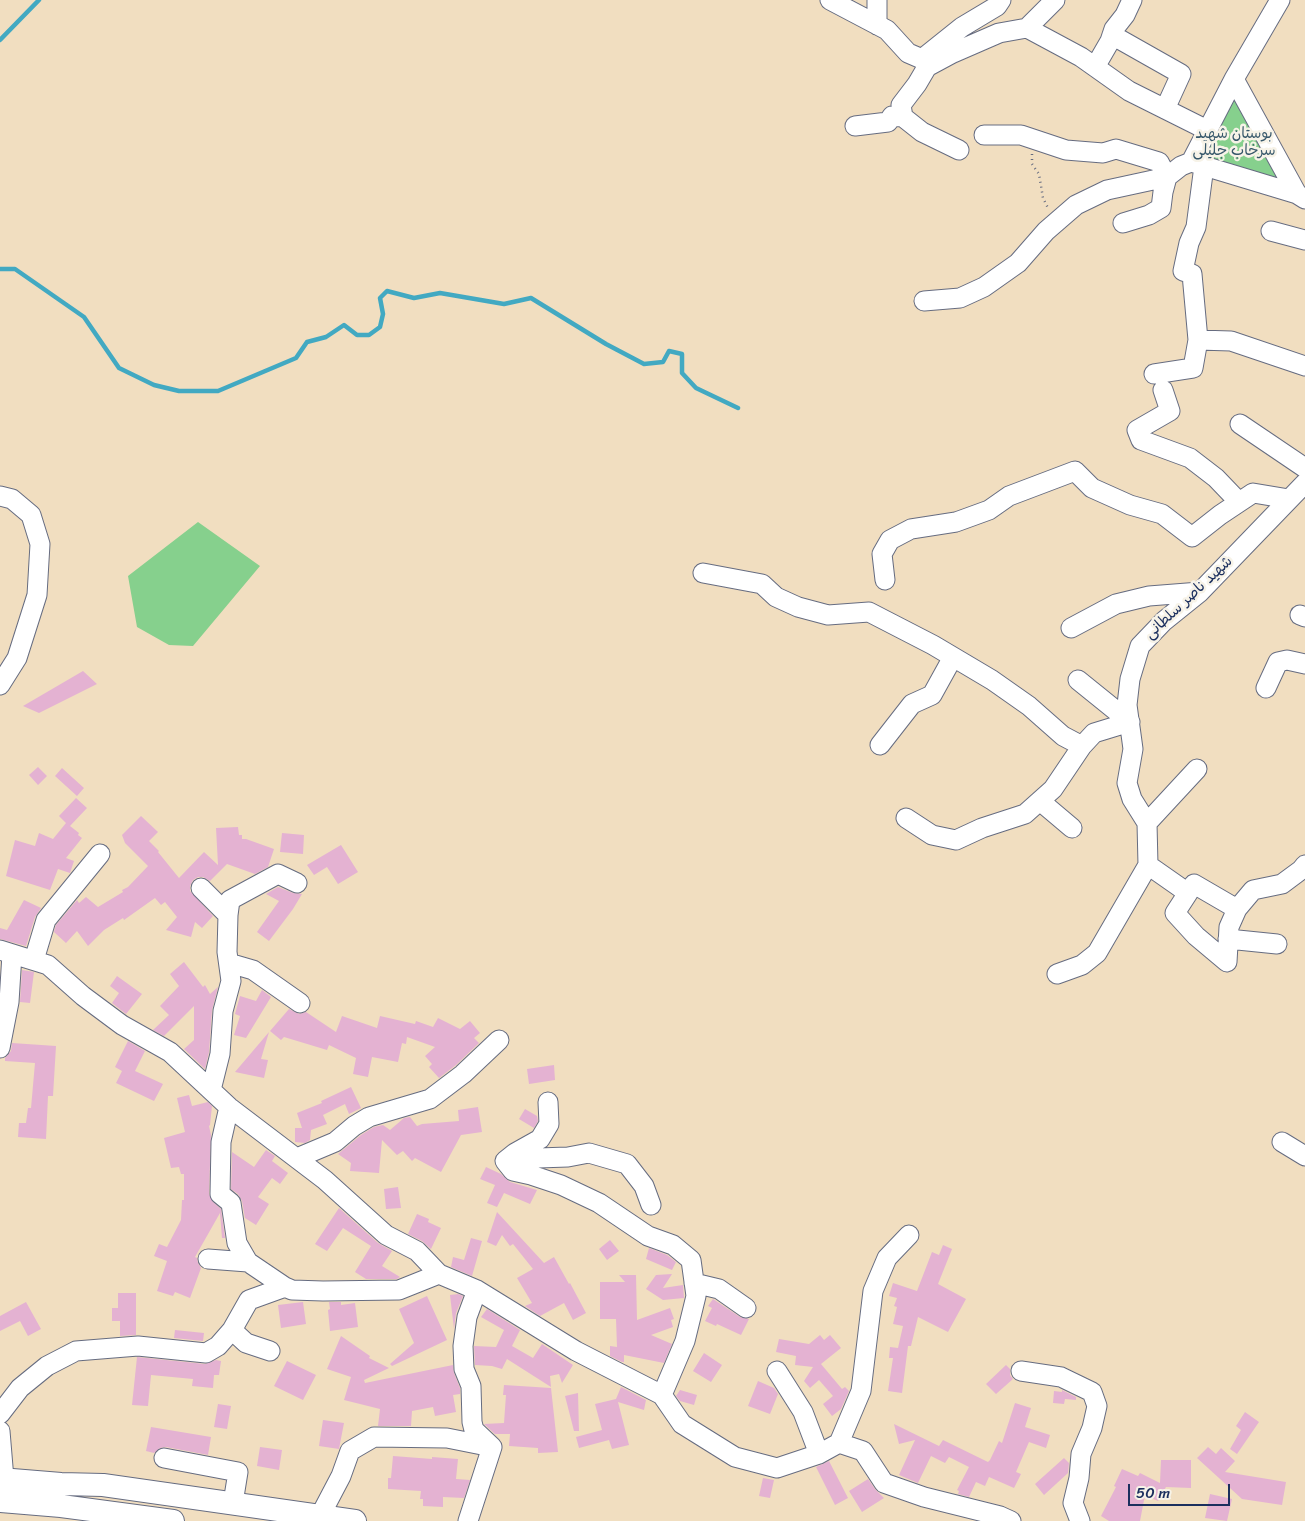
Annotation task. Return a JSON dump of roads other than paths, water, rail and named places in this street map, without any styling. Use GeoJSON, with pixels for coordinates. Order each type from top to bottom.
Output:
{"type":"FeatureCollection","features":[{"type":"Feature","properties":{"kind":"main road"},"geometry":{"type":"LineString","coordinates":[[61,1484],[61,1506]]}},
{"type":"Feature","properties":{"kind":"main road"},"geometry":{"type":"LineString","coordinates":[[1,1486],[103,1485],[354,1521]]}},
{"type":"Feature","properties":{"kind":"main road"},"geometry":{"type":"LineString","coordinates":[[1,1486],[61,1506],[173,1521]]}},
{"type":"Feature","properties":{"kind":"street"},"geometry":{"type":"LineString","coordinates":[[830,0],[887,30],[908,53],[924,63]]}},
{"type":"Feature","properties":{"kind":"street"},"geometry":{"type":"LineString","coordinates":[[877,0],[877,25]]}},
{"type":"Feature","properties":{"kind":"street"},"geometry":{"type":"LineString","coordinates":[[903,118],[901,106],[917,84],[924,63],[962,27],[997,6],[1001,0]]}},
{"type":"Feature","properties":{"kind":"street"},"geometry":{"type":"LineString","coordinates":[[924,63],[999,33],[1027,28],[1055,0]]}},
{"type":"Feature","properties":{"kind":"street"},"geometry":{"type":"LineString","coordinates":[[1095,66],[1114,29],[1125,15],[1132,0]]}},
{"type":"Feature","properties":{"kind":"street"},"geometry":{"type":"LineString","coordinates":[[1154,374],[1193,368],[1198,340],[1192,274],[1183,271],[1189,243],[1196,227],[1197,164],[1206,130],[1280,0]]}},
{"type":"Feature","properties":{"kind":"street"},"geometry":{"type":"LineString","coordinates":[[1027,28],[1081,57],[1129,91],[1206,130]]}},
{"type":"Feature","properties":{"kind":"street"},"geometry":{"type":"LineString","coordinates":[[1112,34],[1181,74],[1166,109]]}},
{"type":"Feature","properties":{"kind":"street"},"geometry":{"type":"LineString","coordinates":[[1234,79],[1301,196]]}},
{"type":"Feature","properties":{"kind":"street"},"geometry":{"type":"LineString","coordinates":[[856,126],[888,122],[892,116],[903,118],[922,132],[959,150]]}},
{"type":"Feature","properties":{"kind":"street"},"geometry":{"type":"LineString","coordinates":[[984,135],[1021,135],[1066,150],[1103,153],[1116,149],[1159,162],[1167,177],[1162,192],[1161,208],[1149,215],[1123,224]]}},
{"type":"Feature","properties":{"kind":"street"},"geometry":{"type":"LineString","coordinates":[[924,301],[960,298],[984,287],[1018,262],[1046,231],[1076,205],[1107,190],[1167,177],[1181,166],[1197,164],[1301,196]]}},
{"type":"Feature","properties":{"kind":"street"},"geometry":{"type":"LineString","coordinates":[[1271,231],[1305,240]]}},
{"type":"Feature","properties":{"kind":"street"},"geometry":{"type":"LineString","coordinates":[[1198,340],[1231,341],[1305,366]]}},
{"type":"Feature","properties":{"kind":"street"},"geometry":{"type":"LineString","coordinates":[[1163,390],[1170,412],[1137,430],[1141,440],[1190,458],[1216,478],[1239,502]]}},
{"type":"Feature","properties":{"kind":"street"},"geometry":{"type":"LineString","coordinates":[[1240,424],[1305,468]]}},
{"type":"Feature","properties":{"kind":"street"},"geometry":{"type":"LineString","coordinates":[[885,580],[882,554],[890,540],[911,528],[956,522],[989,510],[1009,496],[1075,471],[1092,488],[1130,505],[1162,514],[1192,537],[1253,493],[1289,500]]}},
{"type":"Feature","properties":{"kind":"street","name":"شهید ناصر سلطانی"},"geometry":{"type":"LineString","coordinates":[[1147,823],[1132,799],[1127,783],[1134,749],[1127,704],[1130,679],[1140,646],[1164,621],[1200,592],[1305,483]]}},
{"type":"Feature","properties":{"kind":"street"},"geometry":{"type":"LineString","coordinates":[[0,496],[12,498],[31,515],[40,544],[37,595],[17,658],[0,685]]}},
{"type":"Feature","properties":{"kind":"street"},"geometry":{"type":"LineString","coordinates":[[703,572],[762,584],[776,597],[798,607],[828,615],[869,612],[992,680],[1029,706],[1063,736],[1082,746]]}},
{"type":"Feature","properties":{"kind":"street"},"geometry":{"type":"LineString","coordinates":[[1071,628],[1116,604],[1149,596],[1200,592]]}},
{"type":"Feature","properties":{"kind":"street"},"geometry":{"type":"LineString","coordinates":[[880,745],[912,704],[932,696],[953,657]]}},
{"type":"Feature","properties":{"kind":"street"},"geometry":{"type":"LineString","coordinates":[[1266,688],[1278,662],[1287,660],[1305,664]]}},
{"type":"Feature","properties":{"kind":"street"},"geometry":{"type":"LineString","coordinates":[[1078,680],[1130,722]]}},
{"type":"Feature","properties":{"kind":"street"},"geometry":{"type":"LineString","coordinates":[[906,818],[932,835],[956,840],[982,828],[1025,814],[1053,789],[1082,746],[1094,733],[1130,722]]}},
{"type":"Feature","properties":{"kind":"street"},"geometry":{"type":"LineString","coordinates":[[1057,974],[1082,965],[1097,953],[1148,865],[1147,823],[1197,769]]}},
{"type":"Feature","properties":{"kind":"street"},"geometry":{"type":"LineString","coordinates":[[1040,801],[1072,828]]}},
{"type":"Feature","properties":{"kind":"street"},"geometry":{"type":"LineString","coordinates":[[34,960],[46,920],[100,854]]}},
{"type":"Feature","properties":{"kind":"street"},"geometry":{"type":"LineString","coordinates":[[1148,865],[1188,892]]}},
{"type":"Feature","properties":{"kind":"street"},"geometry":{"type":"LineString","coordinates":[[1236,909],[1194,884],[1175,913],[1196,936],[1227,962],[1229,927],[1236,909],[1253,890],[1282,884],[1305,865]]}},
{"type":"Feature","properties":{"kind":"street"},"geometry":{"type":"LineString","coordinates":[[211,1090],[220,1054],[223,1011],[231,981],[227,952],[230,900],[278,874],[297,883]]}},
{"type":"Feature","properties":{"kind":"street"},"geometry":{"type":"LineString","coordinates":[[201,888],[228,915]]}},
{"type":"Feature","properties":{"kind":"street"},"geometry":{"type":"LineString","coordinates":[[1228,939],[1277,944]]}},
{"type":"Feature","properties":{"kind":"street"},"geometry":{"type":"LineString","coordinates":[[0,1048],[9,1002],[6,952],[48,965],[82,996],[122,1025],[170,1052],[229,1107],[325,1180],[386,1235],[417,1251],[439,1274],[477,1290],[576,1351],[662,1395],[682,1424],[735,1457],[777,1468],[819,1454],[839,1443],[862,1391],[873,1291],[888,1258],[909,1235]]}},
{"type":"Feature","properties":{"kind":"street"},"geometry":{"type":"LineString","coordinates":[[229,964],[254,970],[300,1003]]}},
{"type":"Feature","properties":{"kind":"street"},"geometry":{"type":"LineString","coordinates":[[297,1158],[336,1142],[354,1126],[369,1117],[430,1099],[463,1074],[499,1040]]}},
{"type":"Feature","properties":{"kind":"street"},"geometry":{"type":"LineString","coordinates":[[548,1102],[549,1124],[540,1139],[505,1161],[513,1171],[561,1185],[599,1203],[648,1236],[673,1245],[691,1260],[696,1296],[685,1341],[662,1395]]}},
{"type":"Feature","properties":{"kind":"street"},"geometry":{"type":"LineString","coordinates":[[229,1107],[221,1142],[220,1194],[231,1203],[237,1243],[248,1262],[292,1290],[399,1290],[439,1274]]}},
{"type":"Feature","properties":{"kind":"street"},"geometry":{"type":"LineString","coordinates":[[1282,1142],[1305,1156]]}},
{"type":"Feature","properties":{"kind":"street"},"geometry":{"type":"LineString","coordinates":[[515,1153],[538,1158],[568,1157],[589,1153],[627,1164],[644,1186],[651,1205]]}},
{"type":"Feature","properties":{"kind":"street"},"geometry":{"type":"LineString","coordinates":[[208,1259],[248,1262]]}},
{"type":"Feature","properties":{"kind":"street"},"geometry":{"type":"LineString","coordinates":[[694,1283],[718,1289],[746,1308]]}},
{"type":"Feature","properties":{"kind":"street"},"geometry":{"type":"LineString","coordinates":[[0,1414],[20,1388],[40,1371],[76,1351],[138,1346],[206,1353],[218,1346],[232,1330],[249,1300],[285,1287]]}},
{"type":"Feature","properties":{"kind":"street"},"geometry":{"type":"LineString","coordinates":[[477,1290],[467,1318],[463,1346],[464,1369],[470,1386],[474,1430],[492,1447]]}},
{"type":"Feature","properties":{"kind":"street"},"geometry":{"type":"LineString","coordinates":[[232,1330],[246,1343],[270,1351]]}},
{"type":"Feature","properties":{"kind":"street"},"geometry":{"type":"LineString","coordinates":[[777,1371],[803,1412],[819,1454]]}},
{"type":"Feature","properties":{"kind":"street"},"geometry":{"type":"LineString","coordinates":[[1021,1371],[1061,1377],[1092,1392],[1098,1406],[1092,1428],[1081,1454],[1079,1478],[1073,1503],[1080,1521]]}},
{"type":"Feature","properties":{"kind":"street"},"geometry":{"type":"LineString","coordinates":[[0,1431],[1,1486]]}},
{"type":"Feature","properties":{"kind":"street"},"geometry":{"type":"LineString","coordinates":[[320,1516],[341,1476],[350,1452],[374,1438],[446,1438],[492,1447]]}},
{"type":"Feature","properties":{"kind":"street"},"geometry":{"type":"LineString","coordinates":[[839,1443],[863,1451],[884,1483],[924,1497],[1000,1516],[1011,1521]]}},
{"type":"Feature","properties":{"kind":"street"},"geometry":{"type":"LineString","coordinates":[[468,1521],[492,1447]]}},
{"type":"Feature","properties":{"kind":"street"},"geometry":{"type":"LineString","coordinates":[[164,1458],[238,1472],[233,1503]]}},
{"type":"Feature","properties":{"kind":"waterway"},"geometry":{"type":"LineString","coordinates":[[0,40],[39,0]]}},
{"type":"Feature","properties":{"kind":"waterway"},"geometry":{"type":"LineString","coordinates":[[0,269],[15,269],[84,317],[119,368],[154,385],[179,391],[218,391],[296,358],[307,342],[326,337],[344,325],[357,335],[369,335],[380,327],[383,314],[380,298],[387,291],[414,298],[440,293],[504,304],[531,298],[606,344],[644,364],[663,362],[669,351],[682,354],[682,373],[696,388],[738,408]]}},
{"type":"Feature","properties":{"kind":"park label","name":"بوستان شهید سرخاب جلیلی"},"geometry":{"type":"Point","coordinates":[1234,142]}}]}
